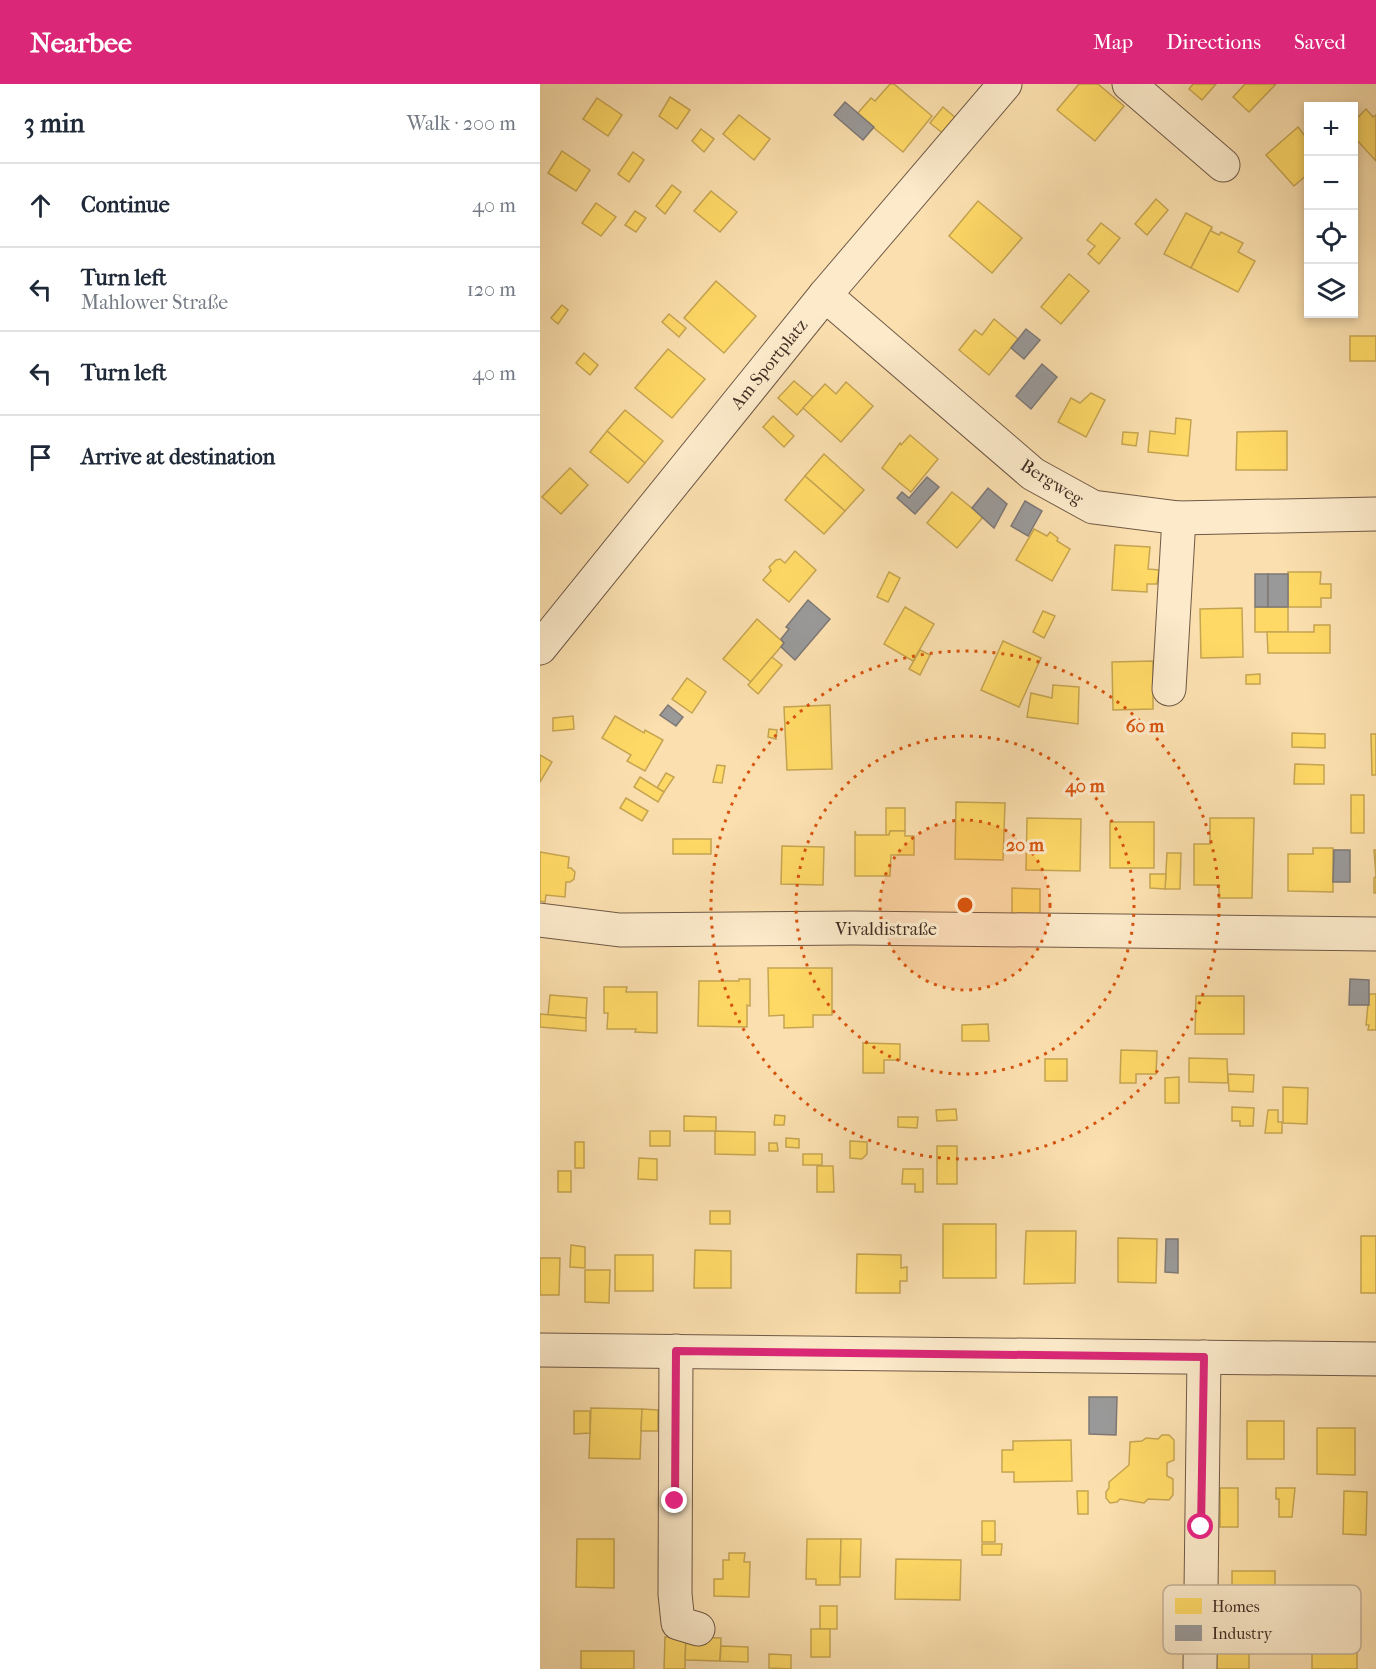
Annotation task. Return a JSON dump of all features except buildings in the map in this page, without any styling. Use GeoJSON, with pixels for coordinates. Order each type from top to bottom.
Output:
{"type":"FeatureCollection","features":[{"type":"Feature","properties":{"kind":"street","name":"Am Sportplatz"},"geometry":{"type":"LineString","coordinates":[[540,648],[825,295],[1005,84]]}},
{"type":"Feature","properties":{"kind":"street"},"geometry":{"type":"LineString","coordinates":[[1129,84],[1223,165]]}},
{"type":"Feature","properties":{"kind":"street","name":"Bergweg"},"geometry":{"type":"LineString","coordinates":[[825,295],[1033,474],[1093,507],[1179,518],[1376,514]]}},
{"type":"Feature","properties":{"kind":"street"},"geometry":{"type":"LineString","coordinates":[[1169,689],[1179,518]]}},
{"type":"Feature","properties":{"kind":"street","name":"Vivaldistraße"},"geometry":{"type":"LineString","coordinates":[[540,920],[620,930],[854,928],[1376,934]]}},
{"type":"Feature","properties":{"kind":"street"},"geometry":{"type":"LineString","coordinates":[[540,1350],[1376,1359]]}},
{"type":"Feature","properties":{"kind":"street"},"geometry":{"type":"LineString","coordinates":[[676,1351],[675,1594],[678,1623],[698,1629]]}},
{"type":"Feature","properties":{"kind":"street"},"geometry":{"type":"LineString","coordinates":[[1201,1585],[1204,1357]]}},
{"type":"Feature","properties":{"kind":"route"},"geometry":{"type":"LineString","coordinates":[[675,1501],[676,1351],[1204,1357],[1201,1527]]}}]}
